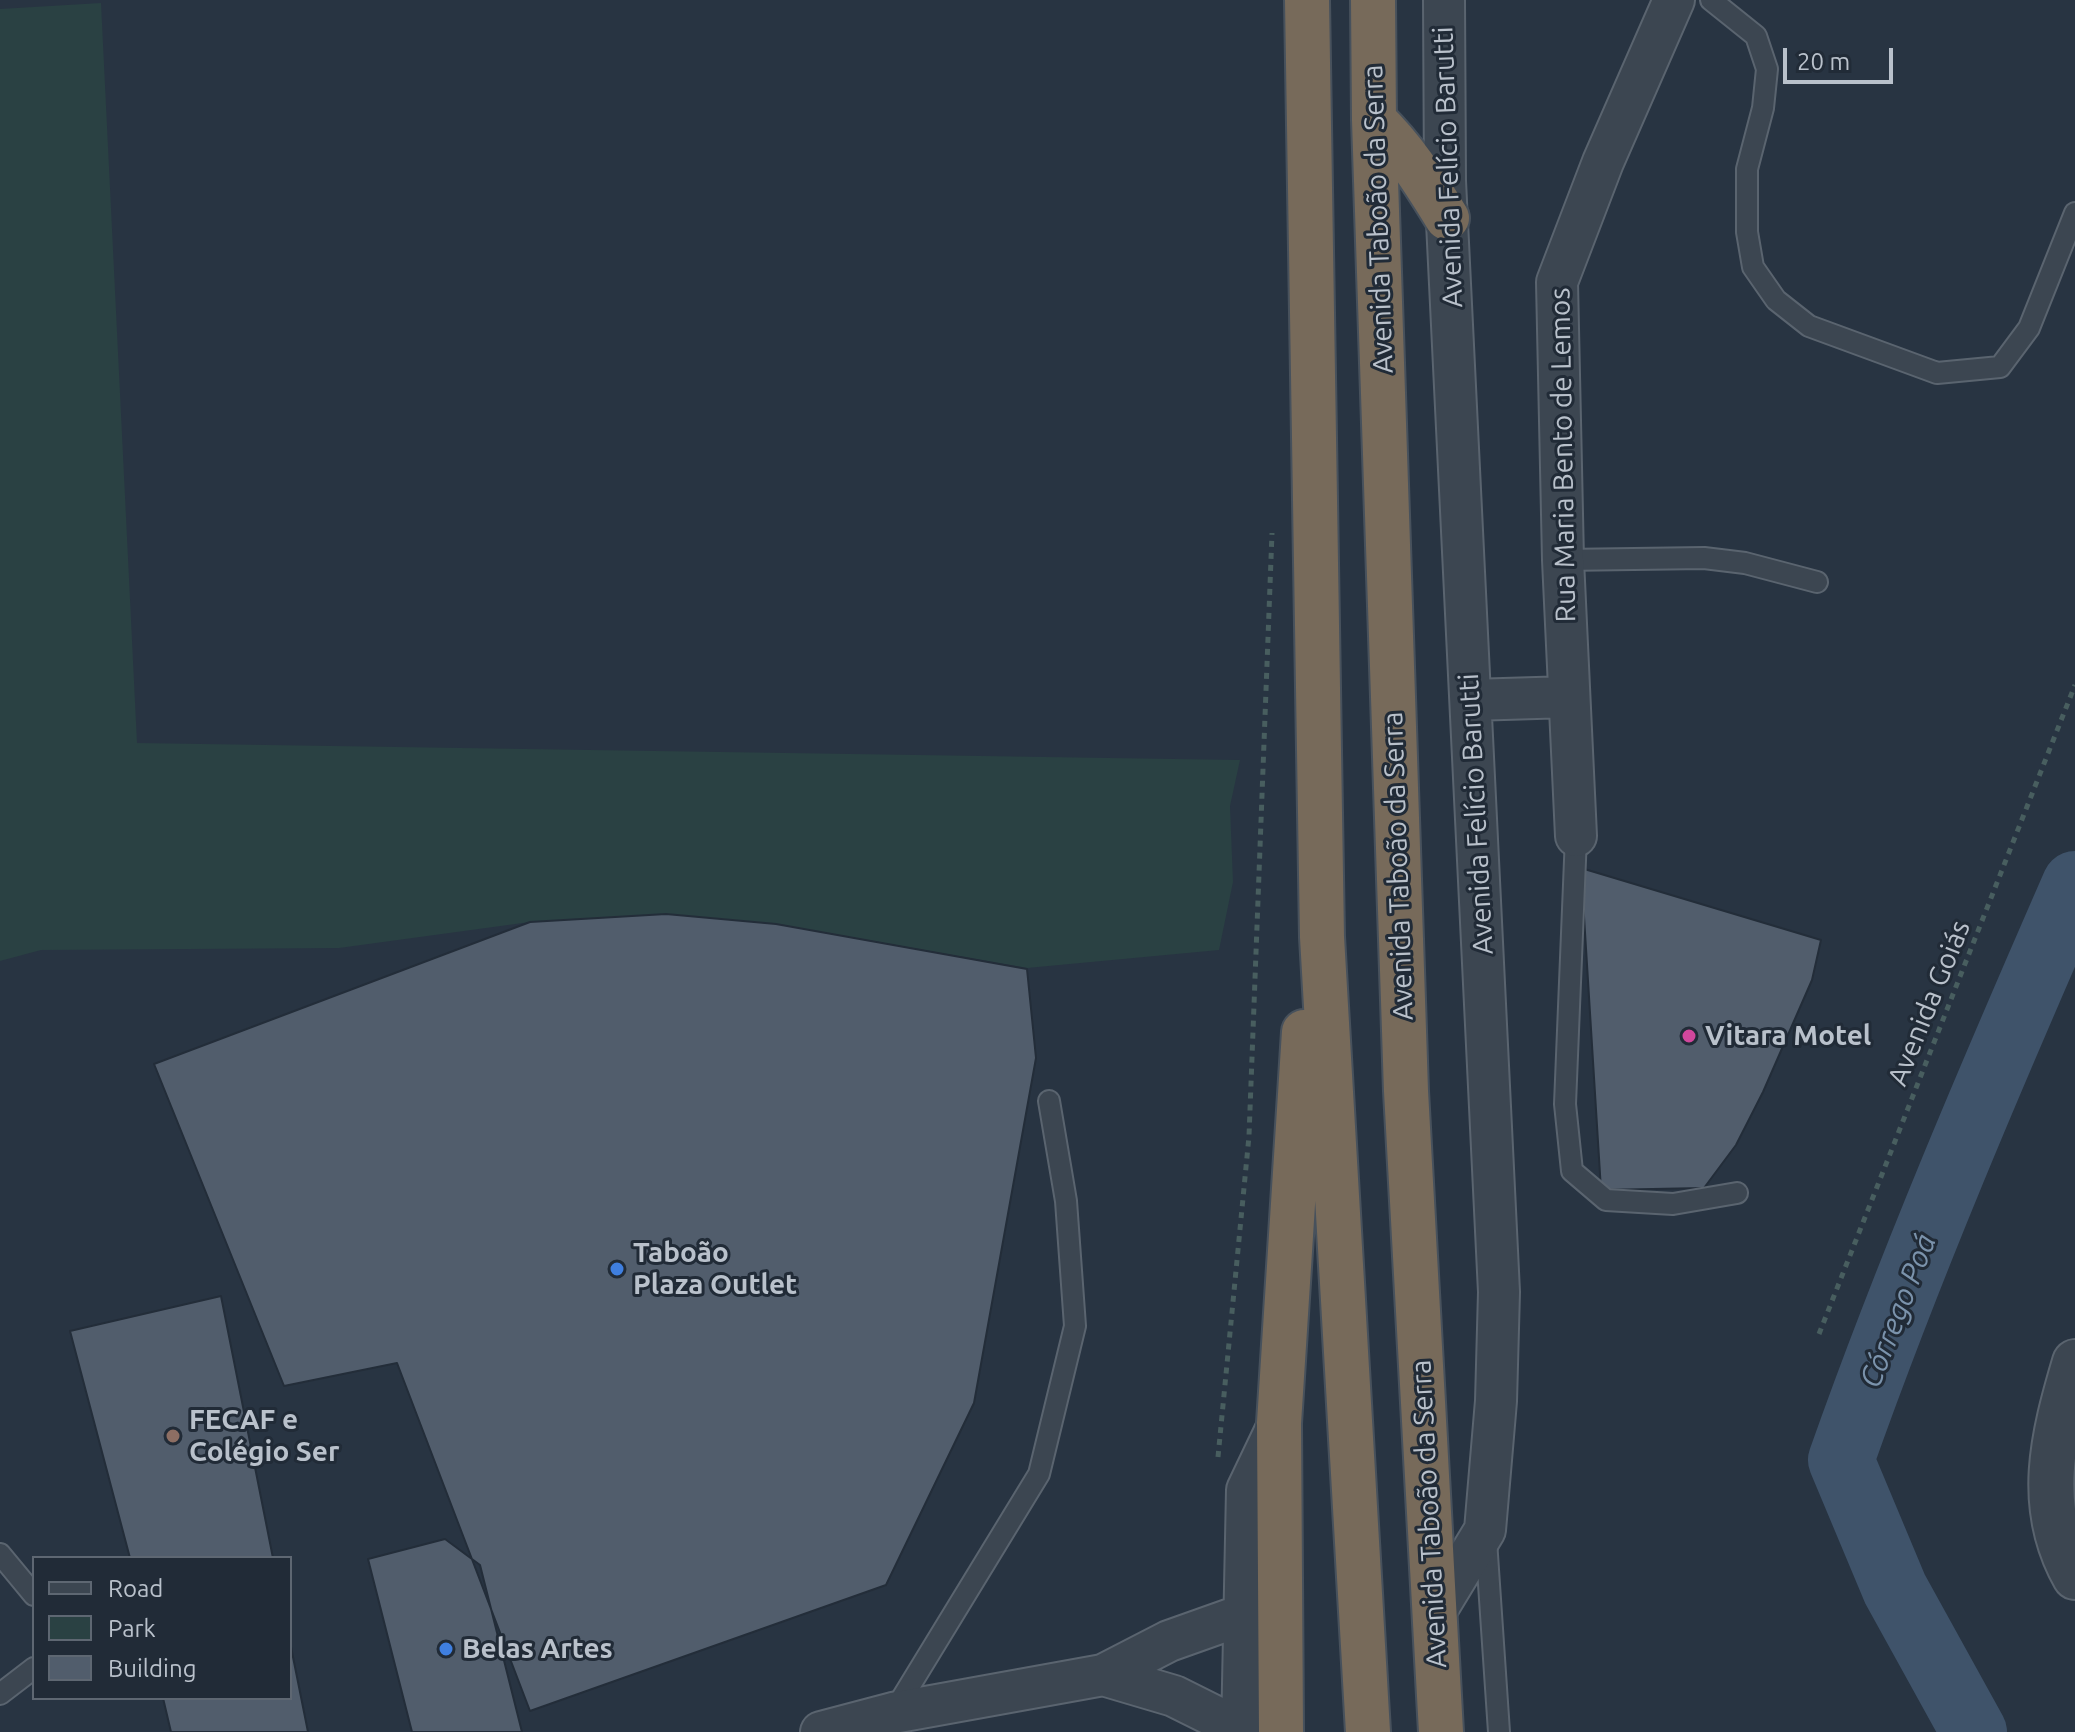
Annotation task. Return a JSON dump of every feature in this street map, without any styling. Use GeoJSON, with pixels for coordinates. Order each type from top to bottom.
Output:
{"type":"FeatureCollection","features":[{"type":"Feature","properties":{"kind":"highway"},"geometry":{"type":"LineString","coordinates":[[1307,0],[1322,937],[1368,1732]]}},
{"type":"Feature","properties":{"kind":"highway","name":"Avenida Taboão da Serra"},"geometry":{"type":"LineString","coordinates":[[1373,0],[1374,120],[1406,1091],[1441,1732]]}},
{"type":"Feature","properties":{"kind":"highway"},"geometry":{"type":"LineString","coordinates":[[1374,120],[1399,144],[1447,218]]}},
{"type":"Feature","properties":{"kind":"highway"},"geometry":{"type":"LineString","coordinates":[[1255,1731],[1279,1423],[1321,778]]}},
{"type":"Feature","properties":{"kind":"street","name":"Avenida Felício Barutti"},"geometry":{"type":"LineString","coordinates":[[1434,1614],[1485,1530],[1496,1401],[1499,1292],[1443,143],[1444,0]]}},
{"type":"Feature","properties":{"kind":"street","name":"Rua Maria Bento de Lemos"},"geometry":{"type":"LineString","coordinates":[[1576,836],[1563,560],[1557,282],[1603,162],[1674,0]]}},
{"type":"Feature","properties":{"kind":"street"},"geometry":{"type":"LineString","coordinates":[[1471,700],[1569,697]]}},
{"type":"Feature","properties":{"kind":"street"},"geometry":{"type":"LineString","coordinates":[[2075,1362],[2055,1435],[2051,1477],[2051,1497],[2059,1542],[2075,1577]]}},
{"type":"Feature","properties":{"kind":"street"},"geometry":{"type":"LineString","coordinates":[[1103,1675],[1174,1696],[1255,1731],[1245,1614],[1247,1490],[1279,1423]]}},
{"type":"Feature","properties":{"kind":"street"},"geometry":{"type":"LineString","coordinates":[[821,1732],[893,1713],[1103,1675],[1169,1641],[1245,1614]]}},
{"type":"Feature","properties":{"kind":"lane"},"geometry":{"type":"LineString","coordinates":[[1711,0],[1756,36],[1767,69],[1763,108],[1747,169],[1747,232],[1753,267],[1776,300],[1809,326],[1937,373],[2000,367],[2029,328],[2075,213]]}},
{"type":"Feature","properties":{"kind":"lane"},"geometry":{"type":"LineString","coordinates":[[1563,560],[1704,558],[1745,563],[1817,582]]}},
{"type":"Feature","properties":{"kind":"lane"},"geometry":{"type":"LineString","coordinates":[[1576,836],[1565,1104],[1572,1171],[1606,1200],[1673,1204],[1737,1193]]}},
{"type":"Feature","properties":{"kind":"lane"},"geometry":{"type":"LineString","coordinates":[[893,1713],[1039,1474],[1075,1326],[1066,1201],[1049,1101]]}},
{"type":"Feature","properties":{"kind":"lane"},"geometry":{"type":"LineString","coordinates":[[1485,1530],[1499,1732]]}},
{"type":"Feature","properties":{"kind":"lane"},"geometry":{"type":"LineString","coordinates":[[0,1554],[32,1593]]}},
{"type":"Feature","properties":{"kind":"lane"},"geometry":{"type":"LineString","coordinates":[[0,1694],[32,1670]]}},
{"type":"Feature","properties":{"kind":"path"},"geometry":{"type":"LineString","coordinates":[[1218,1461],[1249,1136],[1272,522]]}},
{"type":"Feature","properties":{"kind":"path","name":"Avenida Goiás"},"geometry":{"type":"LineString","coordinates":[[1819,1334],[2075,685]]}},
{"type":"Feature","properties":{"kind":"green space"},"geometry":{"type":"Polygon","coordinates":[[[101,3],[137,743],[1240,760],[1230,806],[1233,882],[1219,950],[1027,968],[776,924],[666,914],[530,922],[339,948],[41,950],[0,961],[0,9],[101,3]]]}},
{"type":"Feature","properties":{"kind":"building","name":"Vitara Motel"},"geometry":{"type":"Polygon","coordinates":[[[1581,868],[1821,940],[1812,980],[1763,1092],[1736,1145],[1704,1188],[1601,1190],[1581,868]]]}},
{"type":"Feature","properties":{"kind":"building","name":"Taboão Plaza Outlet"},"geometry":{"type":"Polygon","coordinates":[[[666,914],[776,924],[1027,969],[1036,1058],[974,1403],[886,1585],[530,1711],[397,1363],[284,1386],[154,1064],[530,922],[666,914]]]}},
{"type":"Feature","properties":{"kind":"building","name":"FECAF e Colégio Ser"},"geometry":{"type":"Polygon","coordinates":[[[221,1296],[273,1556],[129,1556],[70,1331],[221,1296]]]}},
{"type":"Feature","properties":{"kind":"building","name":"Belas Artes"},"geometry":{"type":"Polygon","coordinates":[[[445,1539],[480,1565],[522,1732],[412,1732],[368,1559],[445,1539]]]}},
{"type":"Feature","properties":{"kind":"building"},"geometry":{"type":"Polygon","coordinates":[[[292,1652],[308,1732],[171,1732],[163,1700],[292,1700],[292,1652]]]}},
{"type":"Feature","properties":{"kind":"waterway","name":"Córrego Poá"},"geometry":{"type":"LineString","coordinates":[[1974,1732],[1895,1589],[1841,1460],[1923,1242],[2075,884]]}},
{"type":"Feature","properties":{"kind":"place","name":"Vitara Motel"},"geometry":{"type":"Point","coordinates":[1689,1036]}},
{"type":"Feature","properties":{"kind":"place","name":"Taboão Plaza Outlet"},"geometry":{"type":"Point","coordinates":[617,1269]}},
{"type":"Feature","properties":{"kind":"place","name":"FECAF e Colégio Ser"},"geometry":{"type":"Point","coordinates":[173,1436]}},
{"type":"Feature","properties":{"kind":"place","name":"Belas Artes"},"geometry":{"type":"Point","coordinates":[446,1649]}}]}
